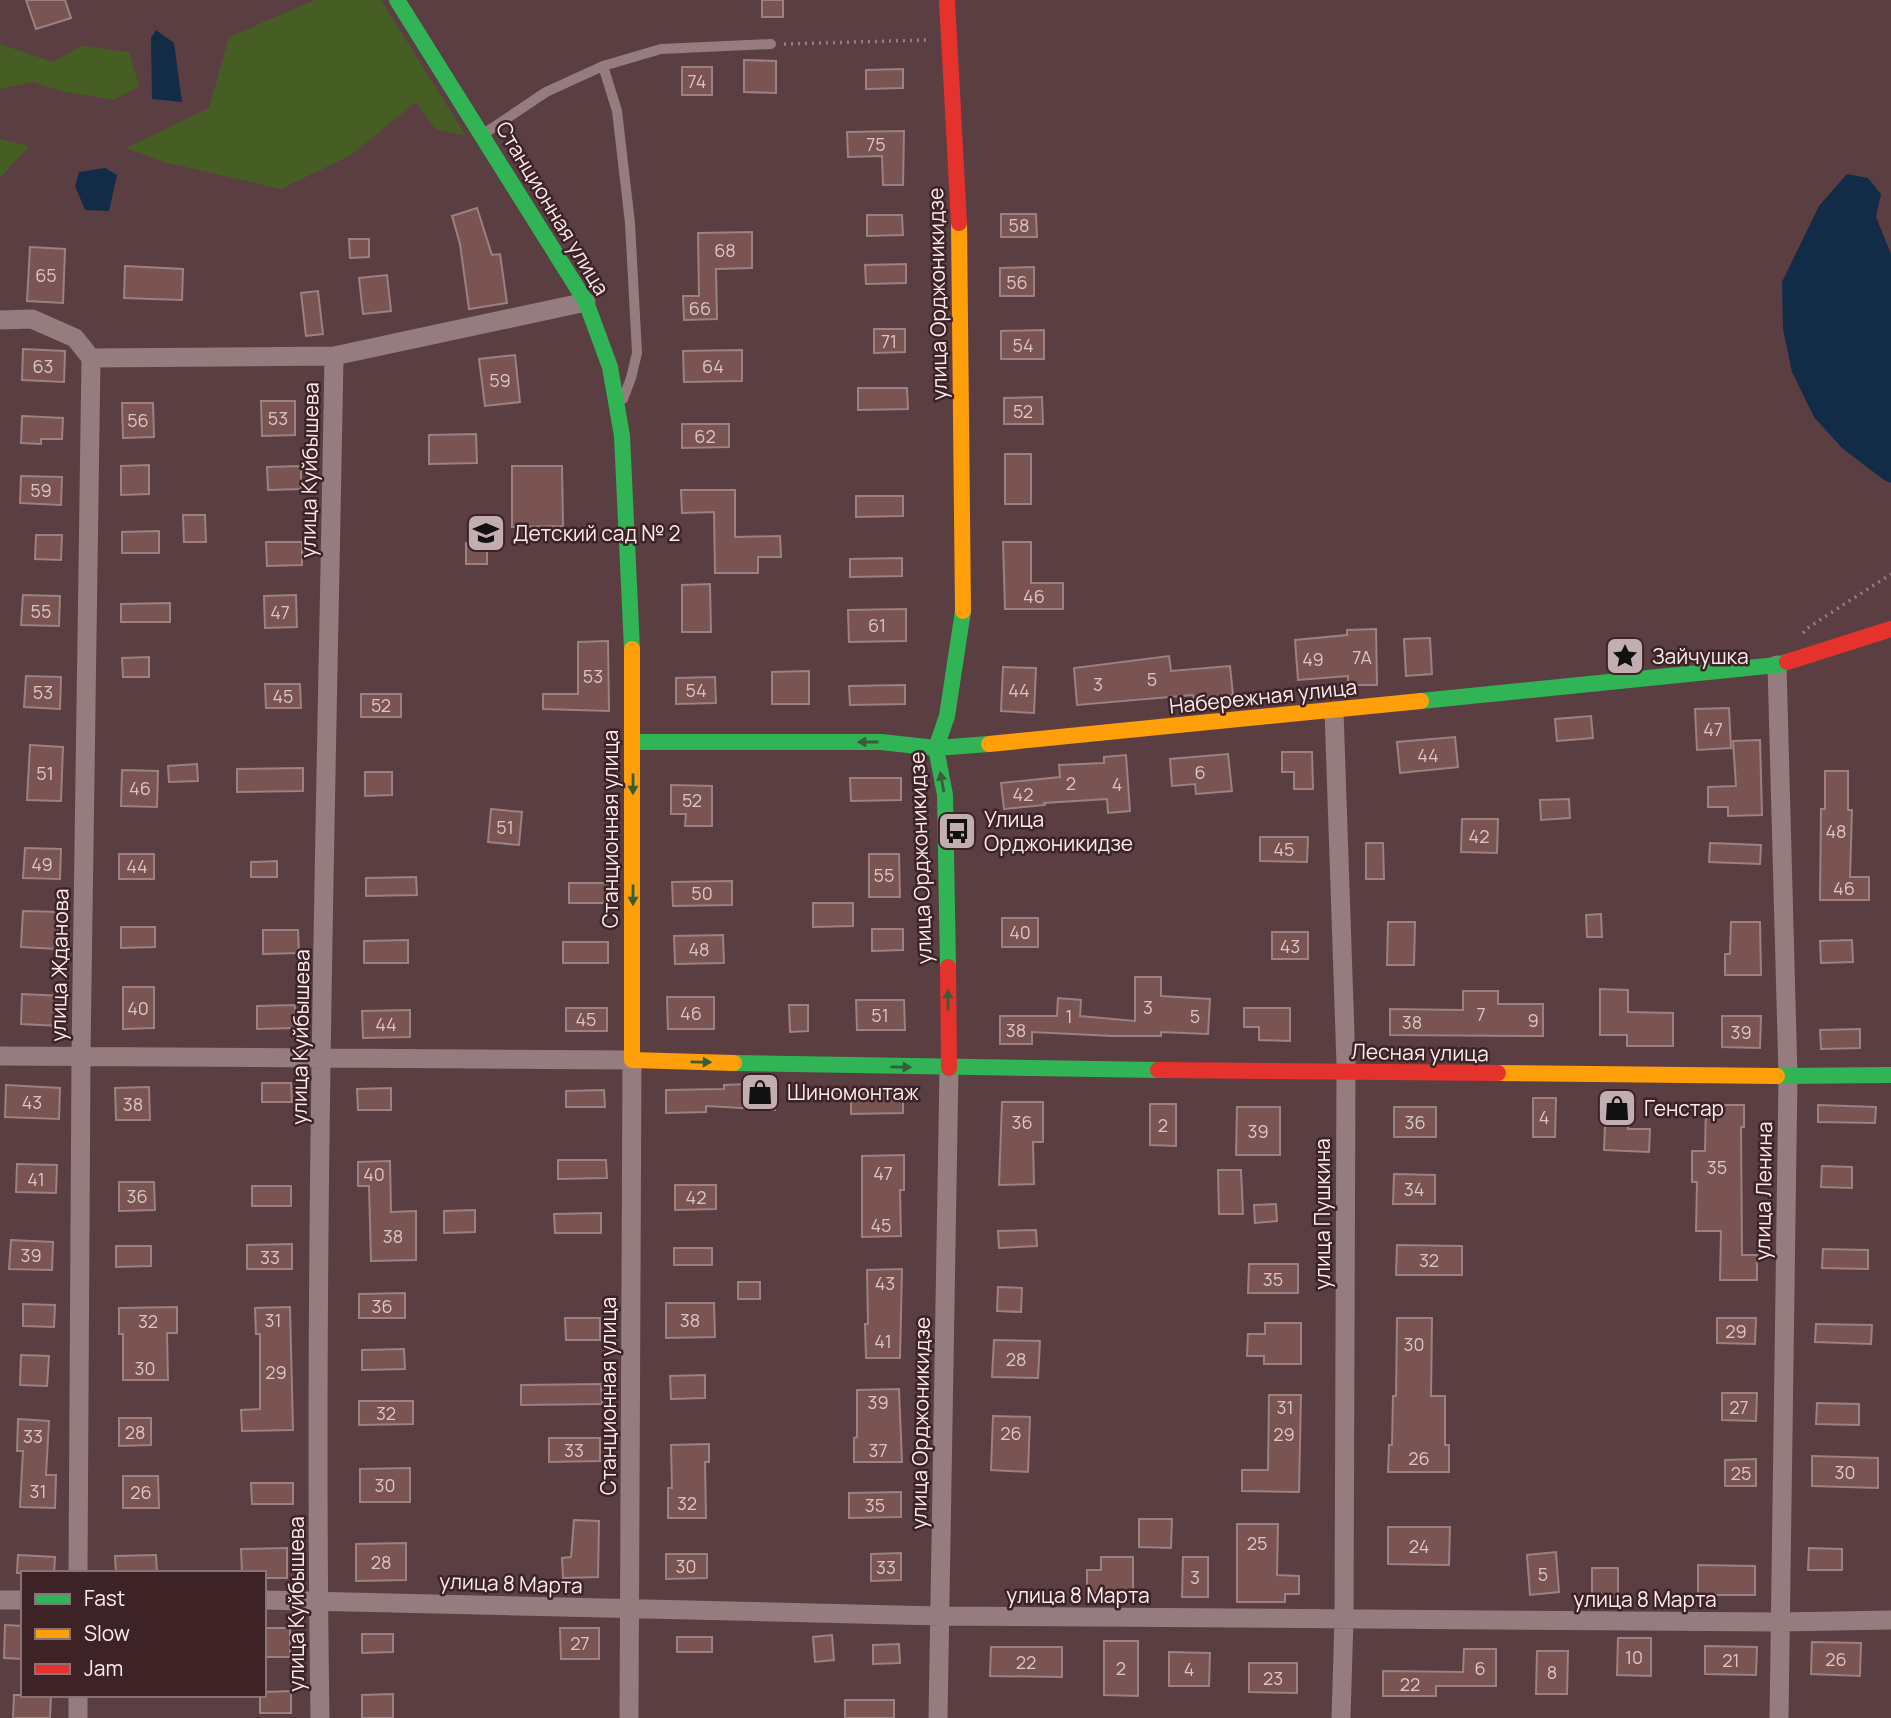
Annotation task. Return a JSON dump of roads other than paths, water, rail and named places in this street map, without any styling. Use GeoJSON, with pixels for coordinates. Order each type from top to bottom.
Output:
{"type":"FeatureCollection","features":[{"type":"Feature","properties":{"kind":"main road","name":"Станционная улица"},"geometry":{"type":"LineString","coordinates":[[397,0],[586,302],[610,367],[622,436],[632,651],[632,1060]]}},
{"type":"Feature","properties":{"kind":"main road","name":"улица Орджоникидзе"},"geometry":{"type":"LineString","coordinates":[[947,0],[961,259],[963,617],[947,716],[936,748],[945,795],[949,1068]]}},
{"type":"Feature","properties":{"kind":"main road","name":"Набережная улица"},"geometry":{"type":"LineString","coordinates":[[634,742],[881,743],[936,748],[1334,711],[1781,664],[1891,629]]}},
{"type":"Feature","properties":{"kind":"main road","name":"Лесная улица"},"geometry":{"type":"LineString","coordinates":[[632,1060],[949,1068],[1891,1075]]}},
{"type":"Feature","properties":{"kind":"street"},"geometry":{"type":"LineString","coordinates":[[0,320],[32,319],[75,338],[91,358],[334,356],[586,302]]}},
{"type":"Feature","properties":{"kind":"street","name":"улица Куйбышева"},"geometry":{"type":"LineString","coordinates":[[320,1718],[318,1600],[322,1059],[334,356]]}},
{"type":"Feature","properties":{"kind":"street","name":"улица Жданова"},"geometry":{"type":"LineString","coordinates":[[78,1571],[80,1056],[91,358]]}},
{"type":"Feature","properties":{"kind":"street","name":"улица Ленина"},"geometry":{"type":"LineString","coordinates":[[1779,1718],[1787,1076],[1781,664]]}},
{"type":"Feature","properties":{"kind":"street","name":"улица Пушкина"},"geometry":{"type":"LineString","coordinates":[[1334,711],[1346,1072],[1341,1718]]}},
{"type":"Feature","properties":{"kind":"street"},"geometry":{"type":"LineString","coordinates":[[0,1056],[632,1060]]}},
{"type":"Feature","properties":{"kind":"street","name":"Станционная улица"},"geometry":{"type":"LineString","coordinates":[[629,1718],[632,1060]]}},
{"type":"Feature","properties":{"kind":"street","name":"улица Орджоникидзе"},"geometry":{"type":"LineString","coordinates":[[938,1718],[949,1068]]}},
{"type":"Feature","properties":{"kind":"street"},"geometry":{"type":"LineString","coordinates":[[0,1600],[21,1600]]}},
{"type":"Feature","properties":{"kind":"street","name":"улица 8 Марта"},"geometry":{"type":"LineString","coordinates":[[266,1600],[940,1616],[1780,1622],[1891,1620]]}},
{"type":"Feature","properties":{"kind":"street"},"geometry":{"type":"LineString","coordinates":[[78,1697],[78,1718]]}},
{"type":"Feature","properties":{"kind":"lane"},"geometry":{"type":"LineString","coordinates":[[482,135],[546,92],[603,66],[661,49],[771,44]]}},
{"type":"Feature","properties":{"kind":"lane"},"geometry":{"type":"LineString","coordinates":[[603,66],[617,111],[630,223],[637,353],[618,412]]}},
{"type":"Feature","properties":{"kind":"water"},"geometry":{"type":"Polygon","coordinates":[[[156,30],[174,43],[182,102],[152,99],[151,38],[156,30]]]}},
{"type":"Feature","properties":{"kind":"water"},"geometry":{"type":"Polygon","coordinates":[[[105,168],[117,175],[109,211],[85,210],[75,186],[79,172],[105,168]]]}},
{"type":"Feature","properties":{"kind":"water"},"geometry":{"type":"Polygon","coordinates":[[[1847,174],[1868,178],[1881,194],[1876,217],[1891,254],[1891,483],[1842,448],[1814,417],[1792,372],[1783,329],[1782,282],[1819,206],[1847,174]]]}},
{"type":"Feature","properties":{"kind":"place","name":"Детский сад № 2"},"geometry":{"type":"Point","coordinates":[486,533]}},
{"type":"Feature","properties":{"kind":"place","name":"Зайчушка"},"geometry":{"type":"Point","coordinates":[1625,656]}},
{"type":"Feature","properties":{"kind":"place","name":"Улица Орджоникидзе"},"geometry":{"type":"Point","coordinates":[957,831]}},
{"type":"Feature","properties":{"kind":"place","name":"Шиномонтаж"},"geometry":{"type":"Point","coordinates":[760,1092]}},
{"type":"Feature","properties":{"kind":"place","name":"Генстар"},"geometry":{"type":"Point","coordinates":[1617,1108]}}]}
